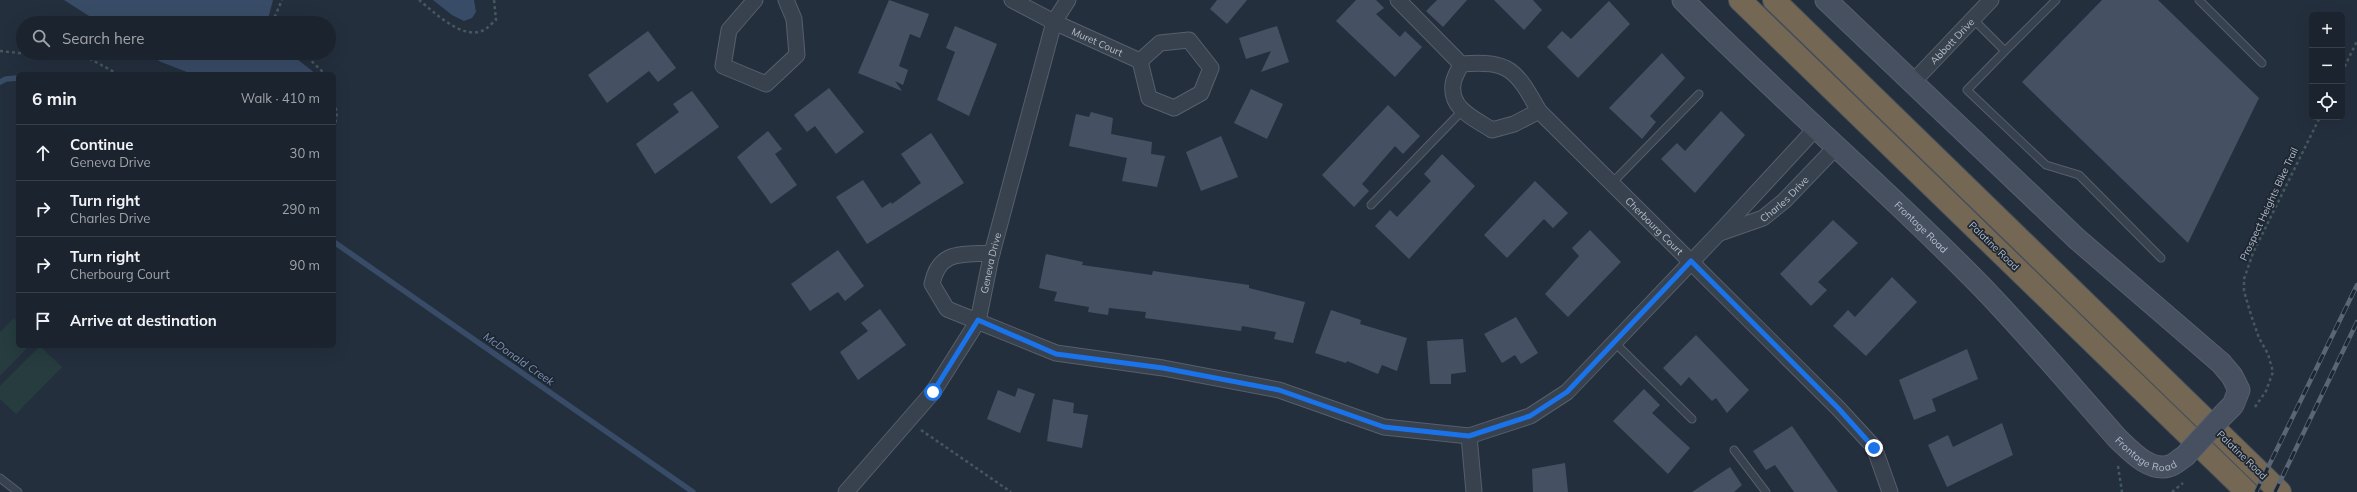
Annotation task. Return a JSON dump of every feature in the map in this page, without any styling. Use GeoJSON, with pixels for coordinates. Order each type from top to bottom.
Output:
{"type":"FeatureCollection","features":[{"type":"Feature","properties":{"kind":"highway","name":"Palatine Road"},"geometry":{"type":"LineString","coordinates":[[1740,0],[2247,492]]}},
{"type":"Feature","properties":{"kind":"highway","name":"Palatine Road"},"geometry":{"type":"LineString","coordinates":[[1774,0],[2280,492]]}},
{"type":"Feature","properties":{"kind":"street"},"geometry":{"type":"LineString","coordinates":[[755,0],[729,30],[723,66],[766,84],[797,55],[794,19],[786,0]]}},
{"type":"Feature","properties":{"kind":"street","name":"Muret Court"},"geometry":{"type":"LineString","coordinates":[[1012,0],[1054,22],[1140,61]]}},
{"type":"Feature","properties":{"kind":"street","name":"Geneva Drive"},"geometry":{"type":"LineString","coordinates":[[846,492],[933,392],[978,320],[992,253],[1054,22],[1068,0]]}},
{"type":"Feature","properties":{"kind":"street"},"geometry":{"type":"LineString","coordinates":[[1398,0],[1461,64],[1453,85],[1455,102],[1462,111],[1492,130],[1514,124],[1539,111]]}},
{"type":"Feature","properties":{"kind":"street","name":"Frontage Road"},"geometry":{"type":"LineString","coordinates":[[1683,0],[1722,39],[1837,146],[1983,288],[2117,438],[2139,459],[2162,467],[2170,466],[2185,456],[2233,405],[2239,390],[2232,376],[2222,363],[2077,239],[1826,0]]}},
{"type":"Feature","properties":{"kind":"street","name":"Abbott Drive"},"geometry":{"type":"LineString","coordinates":[[1912,83],[1992,0]]}},
{"type":"Feature","properties":{"kind":"street"},"geometry":{"type":"LineString","coordinates":[[1189,40],[1211,68],[1201,93],[1174,108],[1149,98],[1140,61],[1160,43],[1189,40]]}},
{"type":"Feature","properties":{"kind":"street","name":"Cherbourg Court"},"geometry":{"type":"LineString","coordinates":[[1461,64],[1486,62],[1509,69],[1526,88],[1539,111],[1838,408],[1874,448],[1890,492]]}},
{"type":"Feature","properties":{"kind":"street","name":"Charles Drive"},"geometry":{"type":"LineString","coordinates":[[992,253],[949,256],[940,263],[935,272],[932,284],[947,309],[978,320],[1056,354],[1163,368],[1279,390],[1384,427],[1469,436],[1536,412],[1567,392],[1719,233],[1817,127]]}},
{"type":"Feature","properties":{"kind":"street","name":"Charles Drive"},"geometry":{"type":"LineString","coordinates":[[1719,233],[1763,218],[1784,201],[1837,146]]}},
{"type":"Feature","properties":{"kind":"street"},"geometry":{"type":"LineString","coordinates":[[1469,436],[1474,492]]}},
{"type":"Feature","properties":{"kind":"lane"},"geometry":{"type":"LineString","coordinates":[[2056,0],[1967,90],[2046,165],[2079,175],[2161,258]]}},
{"type":"Feature","properties":{"kind":"lane"},"geometry":{"type":"LineString","coordinates":[[2199,0],[2262,63]]}},
{"type":"Feature","properties":{"kind":"lane"},"geometry":{"type":"LineString","coordinates":[[1973,19],[2005,51]]}},
{"type":"Feature","properties":{"kind":"lane"},"geometry":{"type":"LineString","coordinates":[[1612,183],[1699,94]]}},
{"type":"Feature","properties":{"kind":"lane"},"geometry":{"type":"LineString","coordinates":[[1371,205],[1462,111]]}},
{"type":"Feature","properties":{"kind":"lane"},"geometry":{"type":"LineString","coordinates":[[1614,342],[1692,419]]}},
{"type":"Feature","properties":{"kind":"lane"},"geometry":{"type":"LineString","coordinates":[[1734,450],[1766,492]]}},
{"type":"Feature","properties":{"kind":"lane"},"geometry":{"type":"LineString","coordinates":[[0,478],[18,492]]}},
{"type":"Feature","properties":{"kind":"path"},"geometry":{"type":"LineString","coordinates":[[275,16],[282,0]]}},
{"type":"Feature","properties":{"kind":"path"},"geometry":{"type":"LineString","coordinates":[[419,0],[452,27],[470,32],[484,31],[496,20],[494,0]]}},
{"type":"Feature","properties":{"kind":"path"},"geometry":{"type":"LineString","coordinates":[[2345,66],[2357,41]]}},
{"type":"Feature","properties":{"kind":"path"},"geometry":{"type":"LineString","coordinates":[[0,51],[16,53]]}},
{"type":"Feature","properties":{"kind":"path"},"geometry":{"type":"LineString","coordinates":[[92,60],[114,72]]}},
{"type":"Feature","properties":{"kind":"path"},"geometry":{"type":"LineString","coordinates":[[310,60],[323,72]]}},
{"type":"Feature","properties":{"kind":"path","name":"Prospect Heights Bike Trail"},"geometry":{"type":"LineString","coordinates":[[2254,408],[2266,391],[2273,372],[2268,354],[2259,338],[2251,315],[2244,291],[2244,279],[2253,253],[2319,120]]}},
{"type":"Feature","properties":{"kind":"path"},"geometry":{"type":"LineString","coordinates":[[908,421],[1011,492]]}},
{"type":"Feature","properties":{"kind":"green space"},"geometry":{"type":"Polygon","coordinates":[[[14,318],[16,320],[16,348],[27,348],[0,376],[0,332],[14,318]]]}},
{"type":"Feature","properties":{"kind":"green space"},"geometry":{"type":"Polygon","coordinates":[[[38,348],[42,348],[62,367],[16,414],[0,399],[0,386],[38,348]]]}},
{"type":"Feature","properties":{"kind":"water"},"geometry":{"type":"Polygon","coordinates":[[[64,0],[273,0],[269,16],[89,16],[64,0]]]}},
{"type":"Feature","properties":{"kind":"water"},"geometry":{"type":"Polygon","coordinates":[[[433,0],[474,0],[476,12],[472,18],[464,21],[452,15],[433,0]]]}},
{"type":"Feature","properties":{"kind":"water"},"geometry":{"type":"Polygon","coordinates":[[[158,60],[298,60],[313,72],[187,72],[158,60]]]}},
{"type":"Feature","properties":{"kind":"building"},"geometry":{"type":"Polygon","coordinates":[[[889,0],[929,14],[920,38],[910,34],[899,66],[908,70],[903,85],[895,81],[902,91],[858,73],[889,0]]]}},
{"type":"Feature","properties":{"kind":"building"},"geometry":{"type":"Polygon","coordinates":[[[1217,0],[1247,0],[1227,24],[1210,9],[1217,0]]]}},
{"type":"Feature","properties":{"kind":"building"},"geometry":{"type":"Polygon","coordinates":[[[1356,0],[1376,0],[1384,8],[1376,14],[1400,37],[1405,31],[1422,47],[1395,77],[1336,21],[1356,0]]]}},
{"type":"Feature","properties":{"kind":"building"},"geometry":{"type":"Polygon","coordinates":[[[1437,0],[1467,0],[1443,27],[1426,11],[1437,0]]]}},
{"type":"Feature","properties":{"kind":"building"},"geometry":{"type":"Polygon","coordinates":[[[1494,0],[1533,0],[1542,10],[1524,30],[1494,0]]]}},
{"type":"Feature","properties":{"kind":"building"},"geometry":{"type":"Polygon","coordinates":[[[2102,0],[2158,0],[2259,98],[2188,243],[2022,82],[2102,0]]]}},
{"type":"Feature","properties":{"kind":"building"},"geometry":{"type":"Polygon","coordinates":[[[1609,1],[1630,24],[1578,78],[1547,47],[1562,31],[1571,39],[1609,1]]]}},
{"type":"Feature","properties":{"kind":"building"},"geometry":{"type":"Polygon","coordinates":[[[955,26],[997,44],[969,116],[937,100],[955,52],[946,48],[955,26]]]}},
{"type":"Feature","properties":{"kind":"building"},"geometry":{"type":"Polygon","coordinates":[[[1277,26],[1289,62],[1261,72],[1271,51],[1246,59],[1239,38],[1277,26]]]}},
{"type":"Feature","properties":{"kind":"building"},"geometry":{"type":"Polygon","coordinates":[[[648,31],[676,68],[658,82],[649,71],[607,103],[588,75],[648,31]]]}},
{"type":"Feature","properties":{"kind":"building"},"geometry":{"type":"Polygon","coordinates":[[[1662,53],[1685,78],[1650,116],[1656,122],[1642,139],[1609,108],[1662,53]]]}},
{"type":"Feature","properties":{"kind":"building"},"geometry":{"type":"Polygon","coordinates":[[[829,88],[864,132],[836,154],[815,126],[807,132],[794,115],[829,88]]]}},
{"type":"Feature","properties":{"kind":"building"},"geometry":{"type":"Polygon","coordinates":[[[1251,89],[1283,104],[1267,139],[1234,123],[1251,89]]]}},
{"type":"Feature","properties":{"kind":"building"},"geometry":{"type":"Polygon","coordinates":[[[692,91],[719,127],[655,174],[636,144],[679,112],[673,104],[692,91]]]}},
{"type":"Feature","properties":{"kind":"building"},"geometry":{"type":"Polygon","coordinates":[[[1388,105],[1420,136],[1403,154],[1395,146],[1362,184],[1369,191],[1354,207],[1322,175],[1388,105]]]}},
{"type":"Feature","properties":{"kind":"building"},"geometry":{"type":"Polygon","coordinates":[[[1721,111],[1745,135],[1695,193],[1661,159],[1677,143],[1685,151],[1721,111]]]}},
{"type":"Feature","properties":{"kind":"building"},"geometry":{"type":"Polygon","coordinates":[[[1091,112],[1113,118],[1111,134],[1152,142],[1151,154],[1165,156],[1157,187],[1122,181],[1127,158],[1069,146],[1076,114],[1089,117],[1091,112]]]}},
{"type":"Feature","properties":{"kind":"building"},"geometry":{"type":"Polygon","coordinates":[[[768,131],[782,149],[775,154],[797,185],[771,204],[737,157],[768,131]]]}},
{"type":"Feature","properties":{"kind":"building"},"geometry":{"type":"Polygon","coordinates":[[[931,133],[964,183],[867,244],[836,197],[863,180],[882,208],[891,202],[892,204],[921,183],[901,154],[931,133]]]}},
{"type":"Feature","properties":{"kind":"building"},"geometry":{"type":"Polygon","coordinates":[[[1221,136],[1238,177],[1201,191],[1186,152],[1221,136]]]}},
{"type":"Feature","properties":{"kind":"building"},"geometry":{"type":"Polygon","coordinates":[[[1442,154],[1475,186],[1409,259],[1375,226],[1390,210],[1397,217],[1431,181],[1424,174],[1442,154]]]}},
{"type":"Feature","properties":{"kind":"building"},"geometry":{"type":"Polygon","coordinates":[[[1535,181],[1568,213],[1553,228],[1544,219],[1507,258],[1484,235],[1535,181]]]}},
{"type":"Feature","properties":{"kind":"building"},"geometry":{"type":"Polygon","coordinates":[[[1833,220],[1858,243],[1818,282],[1827,290],[1811,306],[1780,274],[1833,220]]]}},
{"type":"Feature","properties":{"kind":"building"},"geometry":{"type":"Polygon","coordinates":[[[1590,230],[1621,262],[1568,317],[1545,294],[1579,256],[1572,248],[1590,230]]]}},
{"type":"Feature","properties":{"kind":"building"},"geometry":{"type":"Polygon","coordinates":[[[838,250],[864,286],[845,301],[838,292],[810,311],[791,284],[838,250]]]}},
{"type":"Feature","properties":{"kind":"building"},"geometry":{"type":"Polygon","coordinates":[[[1046,254],[1083,262],[1082,265],[1152,275],[1153,271],[1249,285],[1249,288],[1305,302],[1293,343],[1274,339],[1276,332],[1242,326],[1241,331],[1145,318],[1146,312],[1109,308],[1108,315],[1088,312],[1089,307],[1054,301],[1057,292],[1039,288],[1046,254]]]}},
{"type":"Feature","properties":{"kind":"building"},"geometry":{"type":"Polygon","coordinates":[[[1892,277],[1917,302],[1866,356],[1833,326],[1848,310],[1855,317],[1892,277]]]}},
{"type":"Feature","properties":{"kind":"building"},"geometry":{"type":"Polygon","coordinates":[[[880,309],[906,345],[858,380],[840,352],[868,331],[861,323],[880,309]]]}},
{"type":"Feature","properties":{"kind":"building"},"geometry":{"type":"Polygon","coordinates":[[[1331,310],[1361,320],[1360,324],[1407,338],[1397,371],[1382,365],[1378,374],[1347,361],[1346,363],[1315,353],[1331,310]]]}},
{"type":"Feature","properties":{"kind":"building"},"geometry":{"type":"Polygon","coordinates":[[[1516,317],[1538,353],[1521,364],[1515,355],[1502,363],[1484,334],[1516,317]]]}},
{"type":"Feature","properties":{"kind":"building"},"geometry":{"type":"Polygon","coordinates":[[[1696,335],[1749,390],[1727,413],[1716,398],[1712,401],[1689,377],[1681,386],[1663,368],[1696,335]]]}},
{"type":"Feature","properties":{"kind":"building"},"geometry":{"type":"Polygon","coordinates":[[[1463,339],[1466,372],[1451,374],[1451,384],[1430,384],[1427,341],[1463,339]]]}},
{"type":"Feature","properties":{"kind":"building"},"geometry":{"type":"Polygon","coordinates":[[[1967,349],[1978,379],[1932,399],[1936,411],[1914,420],[1899,380],[1967,349]]]}},
{"type":"Feature","properties":{"kind":"building"},"geometry":{"type":"Polygon","coordinates":[[[1018,388],[1035,394],[1020,433],[987,419],[998,390],[1015,397],[1018,388]]]}},
{"type":"Feature","properties":{"kind":"building"},"geometry":{"type":"Polygon","coordinates":[[[1644,389],[1660,405],[1652,413],[1690,448],[1668,474],[1613,421],[1644,389]]]}},
{"type":"Feature","properties":{"kind":"building"},"geometry":{"type":"Polygon","coordinates":[[[1053,399],[1074,403],[1073,413],[1088,415],[1082,448],[1047,441],[1053,399]]]}},
{"type":"Feature","properties":{"kind":"building"},"geometry":{"type":"Polygon","coordinates":[[[2002,423],[2013,455],[1947,487],[1928,445],[1948,435],[1953,447],[2002,423]]]}},
{"type":"Feature","properties":{"kind":"building"},"geometry":{"type":"Polygon","coordinates":[[[1792,426],[1838,492],[1794,492],[1775,465],[1766,470],[1753,451],[1792,426]]]}},
{"type":"Feature","properties":{"kind":"building"},"geometry":{"type":"Polygon","coordinates":[[[1565,463],[1568,492],[1533,492],[1532,469],[1565,463]]]}},
{"type":"Feature","properties":{"kind":"building"},"geometry":{"type":"Polygon","coordinates":[[[1730,467],[1742,485],[1734,492],[1692,492],[1730,467]]]}},
{"type":"Feature","properties":{"kind":"waterway","name":"McDonald Creek"},"geometry":{"type":"LineString","coordinates":[[0,82],[6,79],[16,78]]}},
{"type":"Feature","properties":{"kind":"waterway","name":"McDonald Creek"},"geometry":{"type":"LineString","coordinates":[[336,243],[693,492]]}},
{"type":"Feature","properties":{"kind":"railway"},"geometry":{"type":"LineString","coordinates":[[2256,492],[2357,285]]}},
{"type":"Feature","properties":{"kind":"railway"},"geometry":{"type":"LineString","coordinates":[[2275,492],[2357,322]]}},
{"type":"Feature","properties":{"kind":"route"},"geometry":{"type":"LineString","coordinates":[[933,392],[978,320],[1056,354],[1163,368],[1279,390],[1384,427],[1469,436],[1530,416],[1567,392],[1691,261],[1838,408],[1874,448]]}}]}
